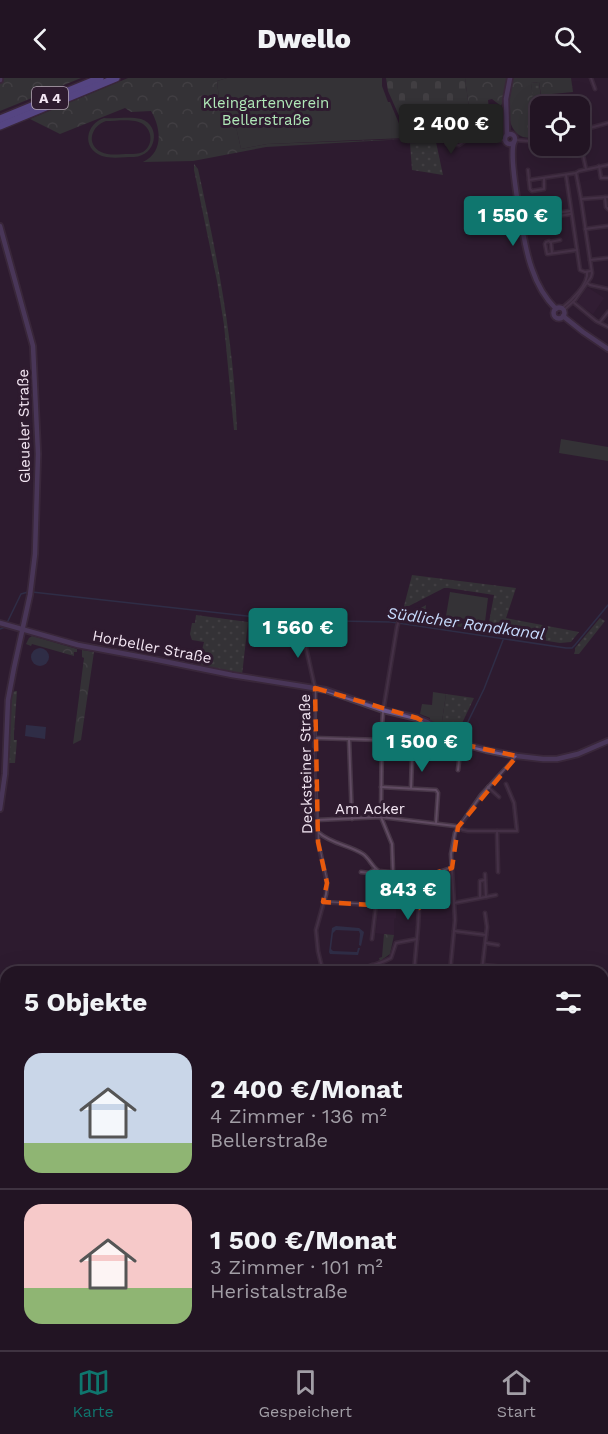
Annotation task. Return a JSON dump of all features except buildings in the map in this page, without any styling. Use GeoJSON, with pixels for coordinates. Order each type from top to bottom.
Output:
{"type":"FeatureCollection","features":[{"type":"Feature","properties":{"kind":"highway","name":"A 4"},"geometry":{"type":"LineString","coordinates":[[0,119],[100,78]]}},
{"type":"Feature","properties":{"kind":"highway","name":"A 4"},"geometry":{"type":"LineString","coordinates":[[0,126],[116,78]]}},
{"type":"Feature","properties":{"kind":"street"},"geometry":{"type":"LineString","coordinates":[[510,78],[506,104],[526,254],[547,297],[583,332],[608,349]]}},
{"type":"Feature","properties":{"kind":"street"},"geometry":{"type":"LineString","coordinates":[[591,78],[595,89]]}},
{"type":"Feature","properties":{"kind":"street"},"geometry":{"type":"LineString","coordinates":[[590,128],[608,123]]}},
{"type":"Feature","properties":{"kind":"street"},"geometry":{"type":"LineString","coordinates":[[408,141],[445,139],[530,141]]}},
{"type":"Feature","properties":{"kind":"street"},"geometry":{"type":"LineString","coordinates":[[583,156],[586,169]]}},
{"type":"Feature","properties":{"kind":"street"},"geometry":{"type":"LineString","coordinates":[[529,180],[566,175],[608,165]]}},
{"type":"Feature","properties":{"kind":"street"},"geometry":{"type":"LineString","coordinates":[[599,166],[601,178],[608,178]]}},
{"type":"Feature","properties":{"kind":"street"},"geometry":{"type":"LineString","coordinates":[[528,170],[532,191],[544,189],[544,178]]}},
{"type":"Feature","properties":{"kind":"street"},"geometry":{"type":"LineString","coordinates":[[561,311],[573,302],[591,277],[577,172]]}},
{"type":"Feature","properties":{"kind":"street"},"geometry":{"type":"LineString","coordinates":[[566,175],[580,270],[591,271]]}},
{"type":"Feature","properties":{"kind":"street"},"geometry":{"type":"LineString","coordinates":[[581,198],[607,197],[608,209]]}},
{"type":"Feature","properties":{"kind":"street"},"geometry":{"type":"LineString","coordinates":[[520,215],[528,218],[571,212]]}},
{"type":"Feature","properties":{"kind":"street"},"geometry":{"type":"LineString","coordinates":[[522,226],[528,218]]}},
{"type":"Feature","properties":{"kind":"street","name":"Gleueler Straße"},"geometry":{"type":"LineString","coordinates":[[0,226],[34,350],[38,454],[35,554],[30,592],[8,700],[5,774],[0,809]]}},
{"type":"Feature","properties":{"kind":"street"},"geometry":{"type":"LineString","coordinates":[[585,229],[608,226]]}},
{"type":"Feature","properties":{"kind":"street"},"geometry":{"type":"LineString","coordinates":[[560,240],[545,243],[546,253],[577,250]]}},
{"type":"Feature","properties":{"kind":"street"},"geometry":{"type":"LineString","coordinates":[[550,242],[552,253]]}},
{"type":"Feature","properties":{"kind":"street"},"geometry":{"type":"LineString","coordinates":[[590,260],[608,258]]}},
{"type":"Feature","properties":{"kind":"street"},"geometry":{"type":"LineString","coordinates":[[561,311],[587,278],[587,272]]}},
{"type":"Feature","properties":{"kind":"street"},"geometry":{"type":"LineString","coordinates":[[587,283],[608,289]]}},
{"type":"Feature","properties":{"kind":"street"},"geometry":{"type":"LineString","coordinates":[[573,302],[608,327]]}},
{"type":"Feature","properties":{"kind":"street"},"geometry":{"type":"LineString","coordinates":[[600,322],[608,312]]}},
{"type":"Feature","properties":{"kind":"street"},"geometry":{"type":"LineString","coordinates":[[393,873],[392,844],[381,817],[381,740],[383,710],[402,609]]}},
{"type":"Feature","properties":{"kind":"street","name":"Horbeller Straße"},"geometry":{"type":"LineString","coordinates":[[4,624],[78,645],[232,675],[315,688],[383,710],[417,718],[461,744],[517,756],[543,759],[563,758],[608,741]]}},
{"type":"Feature","properties":{"kind":"street","name":"Decksteiner Straße"},"geometry":{"type":"LineString","coordinates":[[302,625],[315,688],[314,764],[318,842],[327,890],[316,930],[322,966]]}},
{"type":"Feature","properties":{"kind":"street"},"geometry":{"type":"LineString","coordinates":[[314,738],[381,740]]}},
{"type":"Feature","properties":{"kind":"street"},"geometry":{"type":"LineString","coordinates":[[349,739],[352,819]]}},
{"type":"Feature","properties":{"kind":"street"},"geometry":{"type":"LineString","coordinates":[[458,770],[461,744]]}},
{"type":"Feature","properties":{"kind":"street"},"geometry":{"type":"LineString","coordinates":[[451,966],[454,931],[452,846],[455,833],[488,787],[517,756]]}},
{"type":"Feature","properties":{"kind":"street"},"geometry":{"type":"LineString","coordinates":[[401,758],[414,758],[411,788]]}},
{"type":"Feature","properties":{"kind":"street","name":"Am Acker"},"geometry":{"type":"LineString","coordinates":[[317,820],[381,817],[436,823],[468,831],[517,831],[514,803],[506,784]]}},
{"type":"Feature","properties":{"kind":"street"},"geometry":{"type":"LineString","coordinates":[[381,787],[434,789],[437,791],[436,823]]}},
{"type":"Feature","properties":{"kind":"street"},"geometry":{"type":"LineString","coordinates":[[488,787],[499,797]]}},
{"type":"Feature","properties":{"kind":"street"},"geometry":{"type":"LineString","coordinates":[[497,831],[498,872]]}},
{"type":"Feature","properties":{"kind":"street"},"geometry":{"type":"LineString","coordinates":[[318,833],[326,839],[362,854],[375,869],[384,873],[422,877],[452,868]]}},
{"type":"Feature","properties":{"kind":"street"},"geometry":{"type":"LineString","coordinates":[[318,842],[326,839]]}},
{"type":"Feature","properties":{"kind":"street"},"geometry":{"type":"LineString","coordinates":[[361,872],[369,873],[375,869]]}},
{"type":"Feature","properties":{"kind":"street"},"geometry":{"type":"LineString","coordinates":[[485,874],[486,897]]}},
{"type":"Feature","properties":{"kind":"street"},"geometry":{"type":"LineString","coordinates":[[415,966],[422,877]]}},
{"type":"Feature","properties":{"kind":"street"},"geometry":{"type":"LineString","coordinates":[[480,897],[480,881],[485,880]]}},
{"type":"Feature","properties":{"kind":"street"},"geometry":{"type":"LineString","coordinates":[[454,903],[496,895]]}},
{"type":"Feature","properties":{"kind":"street"},"geometry":{"type":"LineString","coordinates":[[324,902],[419,908]]}},
{"type":"Feature","properties":{"kind":"street"},"geometry":{"type":"LineString","coordinates":[[372,939],[376,905]]}},
{"type":"Feature","properties":{"kind":"street"},"geometry":{"type":"LineString","coordinates":[[485,913],[487,927],[482,965],[492,966]]}},
{"type":"Feature","properties":{"kind":"street"},"geometry":{"type":"LineString","coordinates":[[454,931],[486,935]]}},
{"type":"Feature","properties":{"kind":"street"},"geometry":{"type":"LineString","coordinates":[[369,966],[391,958],[396,943],[417,939]]}},
{"type":"Feature","properties":{"kind":"street"},"geometry":{"type":"LineString","coordinates":[[485,943],[498,945]]}},
{"type":"Feature","properties":{"kind":"highlighted area"},"geometry":{"type":"Polygon","coordinates":[[[315,688],[417,718],[461,744],[517,756],[458,827],[452,868],[421,877],[419,908],[323,902],[327,883],[318,842],[315,688]]]}},
{"type":"Feature","properties":{"kind":"shaded area"},"geometry":{"type":"Polygon","coordinates":[[[587,287],[604,298],[593,314],[577,303],[587,287]]]}},
{"type":"Feature","properties":{"kind":"shaded area"},"geometry":{"type":"Polygon","coordinates":[[[379,908],[396,909],[394,935],[375,933],[379,908]]]}},
{"type":"Feature","properties":{"kind":"green space"},"geometry":{"type":"Polygon","coordinates":[[[0,78],[81,78],[0,111],[0,78]]]}},
{"type":"Feature","properties":{"kind":"green space"},"geometry":{"type":"Polygon","coordinates":[[[128,78],[227,78],[217,81],[221,116],[233,113],[241,149],[267,144],[406,139],[266,147],[193,161],[143,162],[155,152],[159,139],[157,125],[151,111],[131,112],[125,108],[60,134],[30,119],[128,78]]]}},
{"type":"Feature","properties":{"kind":"green space","name":"Kleingartenverein Bellerstraße"},"geometry":{"type":"Polygon","coordinates":[[[227,78],[382,78],[382,86],[388,102],[390,102],[405,138],[267,144],[241,149],[233,114],[221,116],[217,81],[227,78]]]}},
{"type":"Feature","properties":{"kind":"green space"},"geometry":{"type":"Polygon","coordinates":[[[386,78],[465,78],[473,138],[443,136],[409,138],[388,91],[386,78]]]}},
{"type":"Feature","properties":{"kind":"green space"},"geometry":{"type":"Polygon","coordinates":[[[465,78],[507,78],[501,106],[492,99],[488,100],[492,138],[473,138],[465,78]]]}},
{"type":"Feature","properties":{"kind":"green space"},"geometry":{"type":"Polygon","coordinates":[[[512,78],[571,78],[573,92],[541,95],[539,82],[531,83],[533,96],[530,96],[530,137],[523,137],[512,127],[509,93],[512,78]]]}},
{"type":"Feature","properties":{"kind":"green space"},"geometry":{"type":"Polygon","coordinates":[[[539,82],[541,96],[532,96],[531,83],[539,82]]]}},
{"type":"Feature","properties":{"kind":"green space"},"geometry":{"type":"Polygon","coordinates":[[[104,118],[141,119],[152,128],[154,140],[147,152],[141,155],[113,158],[102,156],[91,148],[88,136],[93,125],[104,118]],[[130,120],[106,121],[97,126],[92,135],[93,144],[101,152],[138,154],[149,146],[149,130],[143,124],[130,120]]]}},
{"type":"Feature","properties":{"kind":"green space"},"geometry":{"type":"Polygon","coordinates":[[[436,142],[443,175],[412,170],[410,143],[436,142]]]}},
{"type":"Feature","properties":{"kind":"green space"},"geometry":{"type":"Polygon","coordinates":[[[194,164],[198,169],[224,299],[237,430],[234,430],[224,325],[217,281],[194,164]]]}},
{"type":"Feature","properties":{"kind":"green space"},"geometry":{"type":"Polygon","coordinates":[[[561,439],[608,447],[608,461],[559,453],[561,439]]]}},
{"type":"Feature","properties":{"kind":"green space"},"geometry":{"type":"Polygon","coordinates":[[[412,575],[516,588],[506,618],[579,632],[571,642],[560,643],[406,618],[401,615],[403,610],[416,614],[426,605],[425,617],[488,628],[494,595],[444,588],[405,607],[412,575]]]}},
{"type":"Feature","properties":{"kind":"green space"},"geometry":{"type":"Polygon","coordinates":[[[450,592],[488,598],[485,622],[446,616],[450,592]]]}},
{"type":"Feature","properties":{"kind":"green space"},"geometry":{"type":"Polygon","coordinates":[[[196,615],[248,622],[242,675],[202,667],[200,658],[204,642],[192,640],[190,634],[196,615]]]}},
{"type":"Feature","properties":{"kind":"green space"},"geometry":{"type":"Polygon","coordinates":[[[600,618],[605,621],[579,654],[574,654],[575,648],[600,618]]]}},
{"type":"Feature","properties":{"kind":"green space"},"geometry":{"type":"Polygon","coordinates":[[[32,636],[77,649],[77,652],[74,652],[74,656],[26,644],[32,636]]]}},
{"type":"Feature","properties":{"kind":"green space"},"geometry":{"type":"Polygon","coordinates":[[[82,650],[94,652],[81,740],[73,744],[84,658],[82,650]]]}},
{"type":"Feature","properties":{"kind":"green space"},"geometry":{"type":"Polygon","coordinates":[[[17,691],[14,740],[17,740],[15,763],[9,763],[10,714],[12,693],[17,691]]]}},
{"type":"Feature","properties":{"kind":"green space"},"geometry":{"type":"Polygon","coordinates":[[[433,692],[446,694],[441,728],[430,718],[420,714],[422,704],[432,705],[433,692]]]}},
{"type":"Feature","properties":{"kind":"green space"},"geometry":{"type":"Polygon","coordinates":[[[446,694],[474,698],[455,738],[441,728],[446,694]]]}},
{"type":"Feature","properties":{"kind":"green space"},"geometry":{"type":"Polygon","coordinates":[[[384,934],[394,935],[390,954],[380,961],[379,958],[382,957],[384,934]]]}},
{"type":"Feature","properties":{"kind":"water"},"geometry":{"type":"Polygon","coordinates":[[[40,648],[46,651],[49,657],[46,663],[40,666],[34,663],[31,657],[34,651],[40,648]]]}},
{"type":"Feature","properties":{"kind":"water"},"geometry":{"type":"Polygon","coordinates":[[[26,725],[46,727],[45,739],[25,736],[26,725]]]}},
{"type":"Feature","properties":{"kind":"water"},"geometry":{"type":"Polygon","coordinates":[[[336,926],[359,928],[364,932],[361,946],[359,945],[359,931],[336,930],[333,933],[331,949],[333,951],[357,952],[360,948],[358,955],[330,954],[332,928],[336,926]]]}},
{"type":"Feature","properties":{"kind":"waterway","name":"Südlicher Randkanal"},"geometry":{"type":"LineString","coordinates":[[0,629],[5,627],[21,594],[28,592]]}},
{"type":"Feature","properties":{"kind":"waterway","name":"Südlicher Randkanal"},"geometry":{"type":"LineString","coordinates":[[32,592],[284,620],[391,622],[566,648],[572,648],[575,645],[608,605]]}},
{"type":"Feature","properties":{"kind":"waterway"},"geometry":{"type":"LineString","coordinates":[[459,740],[484,689],[503,640]]}}]}
